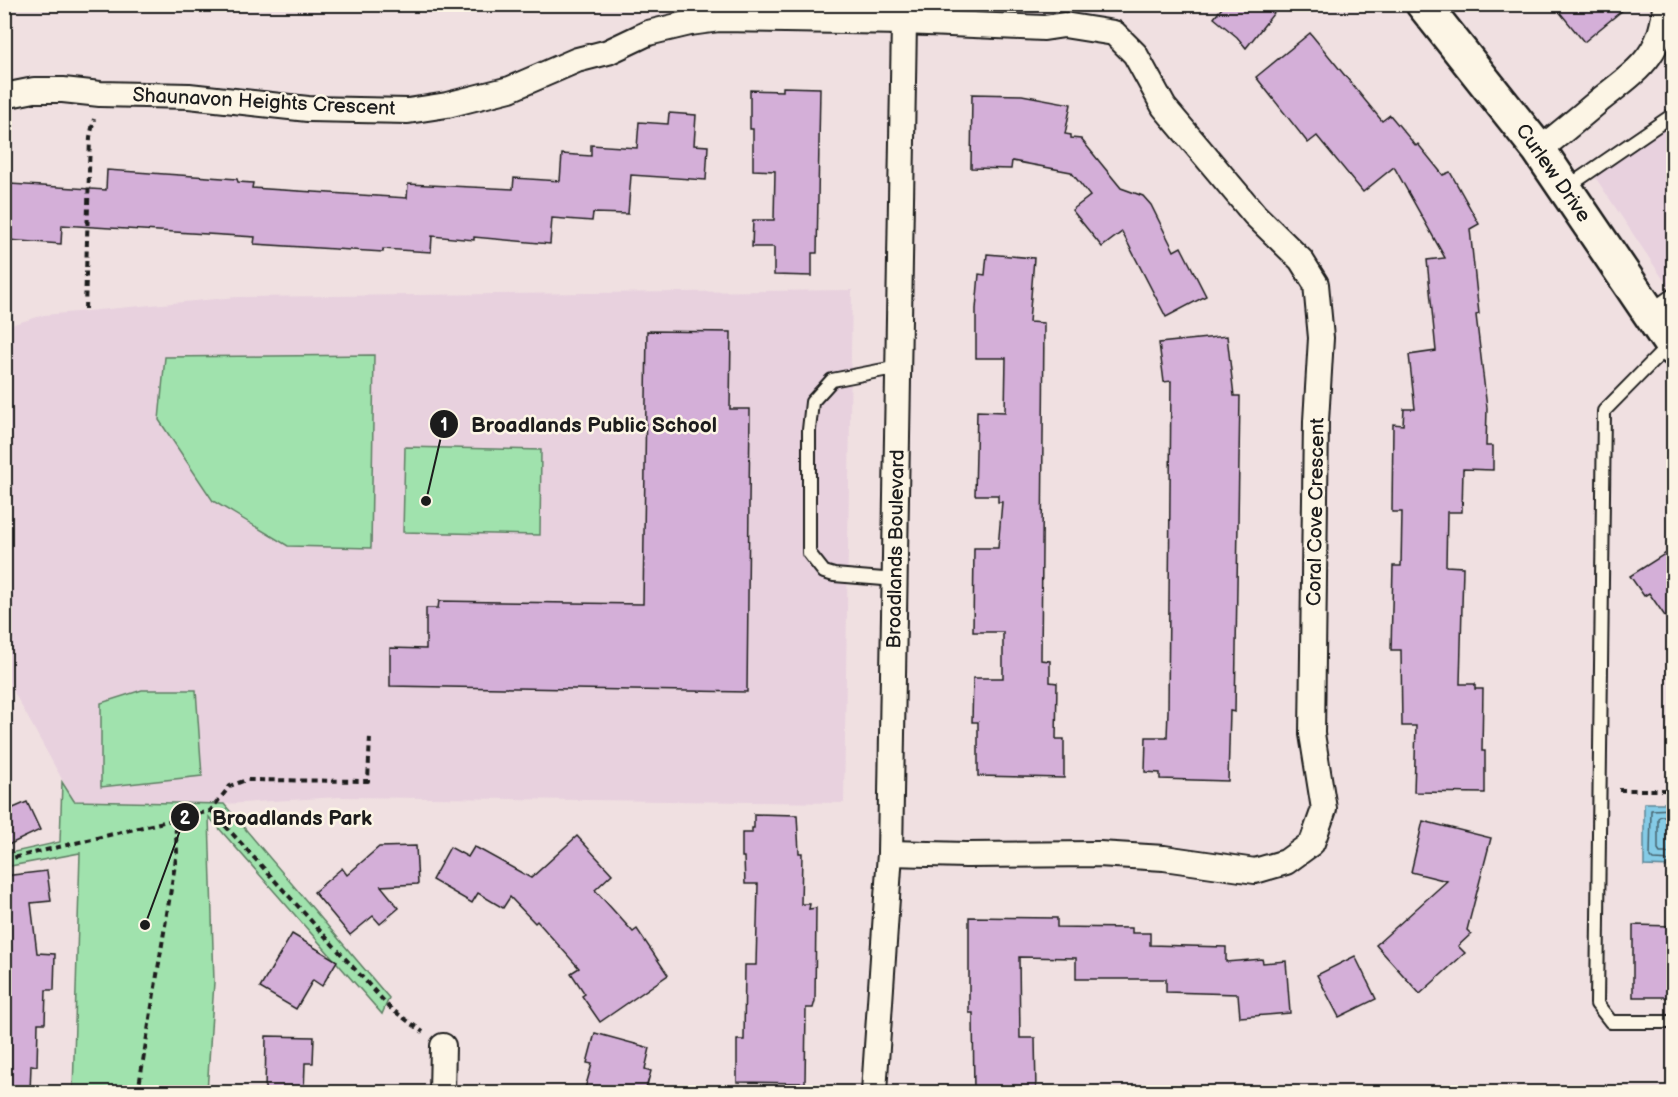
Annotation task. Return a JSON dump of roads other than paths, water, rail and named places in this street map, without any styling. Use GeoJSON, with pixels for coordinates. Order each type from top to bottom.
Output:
{"type":"FeatureCollection","features":[{"type":"Feature","properties":{"kind":"street","name":"Curlew Drive"},"geometry":{"type":"LineString","coordinates":[[1423,4],[1539,150],[1565,189],[1661,303],[1672,347]]}},
{"type":"Feature","properties":{"kind":"street"},"geometry":{"type":"LineString","coordinates":[[1539,150],[1641,67],[1658,39],[1665,4]]}},
{"type":"Feature","properties":{"kind":"street","name":"Shaunavon Heights Crescent"},"geometry":{"type":"LineString","coordinates":[[4,96],[34,90],[189,96],[308,109],[408,111],[447,105],[510,89],[577,60],[608,52],[648,33],[690,23],[719,19],[903,13]]}},
{"type":"Feature","properties":{"kind":"street","name":"Broadlands Boulevard"},"geometry":{"type":"LineString","coordinates":[[874,1092],[890,853],[903,13]]}},
{"type":"Feature","properties":{"kind":"street","name":"Coral Cove Crescent"},"geometry":{"type":"LineString","coordinates":[[890,853],[1099,854],[1164,858],[1255,871],[1286,862],[1312,843],[1324,809],[1312,734],[1316,421],[1322,338],[1316,284],[1301,260],[1255,215],[1164,107],[1135,54],[1114,33],[1064,25],[1044,28],[903,13]]}},
{"type":"Feature","properties":{"kind":"street"},"geometry":{"type":"LineString","coordinates":[[442,1092],[443,1046]]}},
{"type":"Feature","properties":{"kind":"lane"},"geometry":{"type":"LineString","coordinates":[[1565,189],[1674,114]]}},
{"type":"Feature","properties":{"kind":"lane"},"geometry":{"type":"LineString","coordinates":[[1672,347],[1604,411],[1597,1004],[1611,1022],[1674,1022]]}},
{"type":"Feature","properties":{"kind":"lane"},"geometry":{"type":"LineString","coordinates":[[896,580],[834,575],[824,572],[809,552],[809,430],[812,402],[832,380],[899,367]]}},
{"type":"Feature","properties":{"kind":"water"},"geometry":{"type":"Polygon","coordinates":[[[1644,803],[1673,803],[1673,867],[1644,866],[1644,803]]]}},
{"type":"Feature","properties":{"kind":"place","name":"Broadlands Public School"},"geometry":{"type":"Point","coordinates":[426,501]}},
{"type":"Feature","properties":{"kind":"place","name":"Broadlands Park"},"geometry":{"type":"Point","coordinates":[145,925]}}]}
